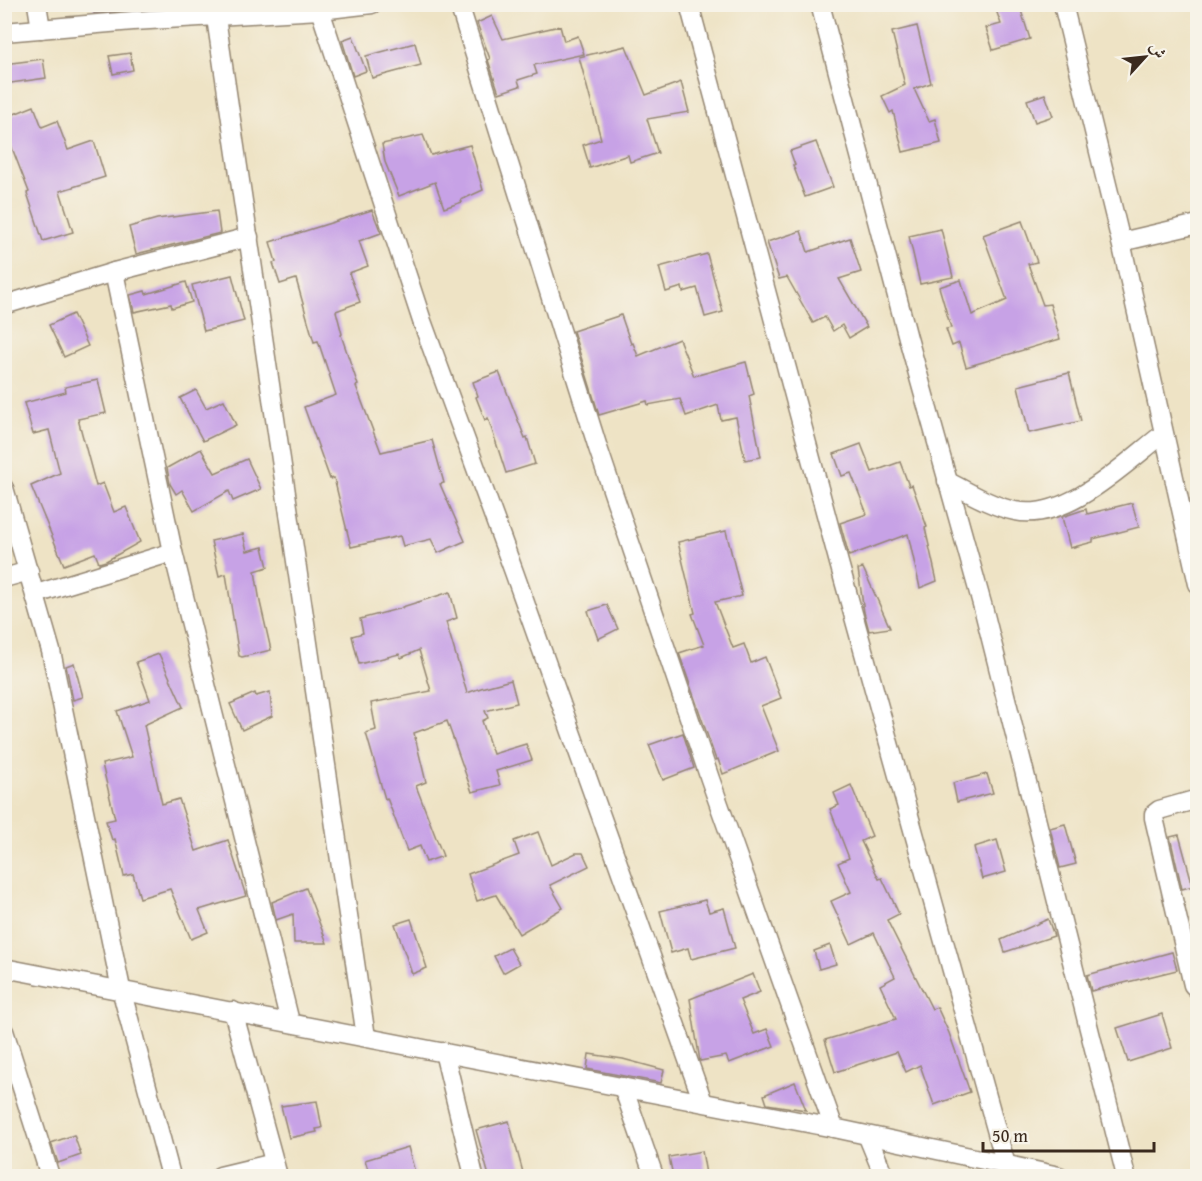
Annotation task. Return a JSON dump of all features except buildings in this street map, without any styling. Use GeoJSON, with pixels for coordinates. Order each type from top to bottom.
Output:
{"type":"FeatureCollection","features":[{"type":"Feature","properties":{"kind":"street"},"geometry":{"type":"LineString","coordinates":[[37,4],[41,28]]}},
{"type":"Feature","properties":{"kind":"street"},"geometry":{"type":"LineString","coordinates":[[4,32],[215,10],[320,10],[372,4]]}},
{"type":"Feature","properties":{"kind":"street"},"geometry":{"type":"LineString","coordinates":[[459,4],[598,448],[714,790],[834,1128]]}},
{"type":"Feature","properties":{"kind":"street"},"geometry":{"type":"LineString","coordinates":[[689,4],[839,563],[1006,1166]]}},
{"type":"Feature","properties":{"kind":"street"},"geometry":{"type":"LineString","coordinates":[[820,4],[947,481],[987,622],[1126,1176]]}},
{"type":"Feature","properties":{"kind":"street"},"geometry":{"type":"LineString","coordinates":[[1063,4],[1121,242],[1197,584]]}},
{"type":"Feature","properties":{"kind":"street"},"geometry":{"type":"LineString","coordinates":[[215,10],[366,1037]]}},
{"type":"Feature","properties":{"kind":"street"},"geometry":{"type":"LineString","coordinates":[[320,10],[422,321],[703,1102]]}},
{"type":"Feature","properties":{"kind":"street"},"geometry":{"type":"LineString","coordinates":[[1121,242],[1197,224]]}},
{"type":"Feature","properties":{"kind":"street"},"geometry":{"type":"LineString","coordinates":[[4,305],[114,272],[249,237]]}},
{"type":"Feature","properties":{"kind":"street"},"geometry":{"type":"LineString","coordinates":[[114,272],[173,552],[290,1022]]}},
{"type":"Feature","properties":{"kind":"street"},"geometry":{"type":"LineString","coordinates":[[947,481],[993,504],[1016,512],[1039,512],[1078,498],[1163,434]]}},
{"type":"Feature","properties":{"kind":"street"},"geometry":{"type":"LineString","coordinates":[[4,488],[51,651],[121,989],[171,1176]]}},
{"type":"Feature","properties":{"kind":"street"},"geometry":{"type":"LineString","coordinates":[[36,594],[173,552]]}},
{"type":"Feature","properties":{"kind":"street"},"geometry":{"type":"LineString","coordinates":[[4,578],[29,571]]}},
{"type":"Feature","properties":{"kind":"street"},"geometry":{"type":"LineString","coordinates":[[1197,799],[1159,810],[1154,814],[1193,985],[1197,990]]}},
{"type":"Feature","properties":{"kind":"street"},"geometry":{"type":"LineString","coordinates":[[4,968],[703,1102],[1059,1176]]}},
{"type":"Feature","properties":{"kind":"street"},"geometry":{"type":"LineString","coordinates":[[220,1176],[276,1169],[233,1011]]}},
{"type":"Feature","properties":{"kind":"street"},"geometry":{"type":"LineString","coordinates":[[4,1031],[50,1176]]}},
{"type":"Feature","properties":{"kind":"street"},"geometry":{"type":"LineString","coordinates":[[444,1052],[474,1176]]}},
{"type":"Feature","properties":{"kind":"street"},"geometry":{"type":"LineString","coordinates":[[623,1087],[654,1176]]}},
{"type":"Feature","properties":{"kind":"street"},"geometry":{"type":"LineString","coordinates":[[868,1137],[884,1176]]}}]}
